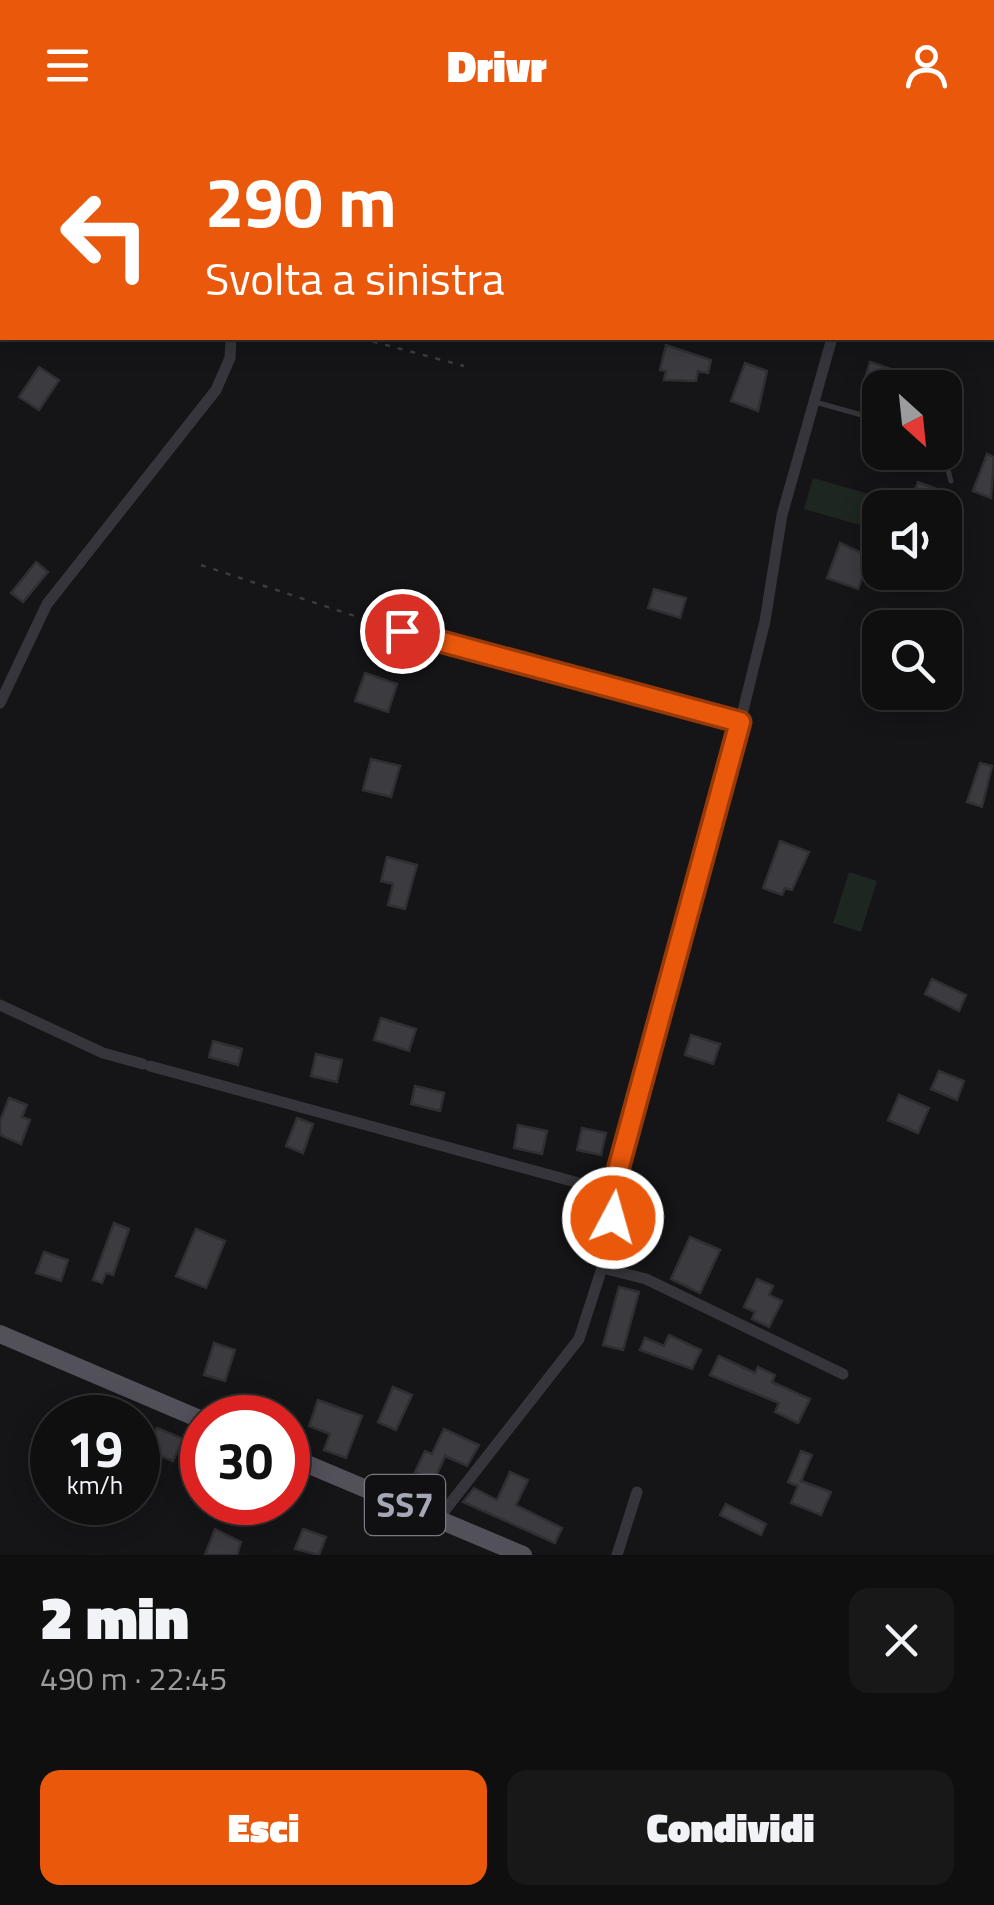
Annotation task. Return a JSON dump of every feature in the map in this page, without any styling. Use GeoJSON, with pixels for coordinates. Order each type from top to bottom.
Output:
{"type":"FeatureCollection","features":[{"type":"Feature","properties":{"kind":"main road"},"geometry":{"type":"LineString","coordinates":[[0,1334],[180,1411]]}},
{"type":"Feature","properties":{"kind":"main road","name":"SS7"},"geometry":{"type":"LineString","coordinates":[[310,1465],[523,1555]]}},
{"type":"Feature","properties":{"kind":"street"},"geometry":{"type":"LineString","coordinates":[[0,703],[47,604],[216,390],[230,358],[231,340]]}},
{"type":"Feature","properties":{"kind":"street"},"geometry":{"type":"LineString","coordinates":[[438,1519],[574,1347],[587,1321],[614,1212],[612,1192],[740,722],[765,620],[782,515],[831,340]]}},
{"type":"Feature","properties":{"kind":"street"},"geometry":{"type":"LineString","coordinates":[[402,631],[740,722]]}},
{"type":"Feature","properties":{"kind":"street"},"geometry":{"type":"LineString","coordinates":[[0,1005],[103,1053],[612,1192]]}},
{"type":"Feature","properties":{"kind":"street"},"geometry":{"type":"LineString","coordinates":[[602,1268],[661,1286],[843,1374]]}},
{"type":"Feature","properties":{"kind":"street"},"geometry":{"type":"LineString","coordinates":[[617,1555],[637,1492]]}},
{"type":"Feature","properties":{"kind":"lane"},"geometry":{"type":"LineString","coordinates":[[814,402],[862,415]]}},
{"type":"Feature","properties":{"kind":"lane"},"geometry":{"type":"LineString","coordinates":[[948,470],[951,481]]}},
{"type":"Feature","properties":{"kind":"path"},"geometry":{"type":"LineString","coordinates":[[367,340],[464,366]]}},
{"type":"Feature","properties":{"kind":"path"},"geometry":{"type":"LineString","coordinates":[[201,565],[402,631]]}},
{"type":"Feature","properties":{"kind":"shaded area"},"geometry":{"type":"Polygon","coordinates":[[[813,478],[862,492],[862,526],[804,509],[813,478]]]}},
{"type":"Feature","properties":{"kind":"shaded area"},"geometry":{"type":"Polygon","coordinates":[[[849,872],[877,881],[861,932],[833,923],[849,872]]]}},
{"type":"Feature","properties":{"kind":"building"},"geometry":{"type":"Polygon","coordinates":[[[666,345],[711,360],[708,373],[698,371],[696,381],[664,380],[666,371],[660,370],[666,345]]]}},
{"type":"Feature","properties":{"kind":"building"},"geometry":{"type":"Polygon","coordinates":[[[870,362],[891,369],[891,370],[868,370],[870,362]]]}},
{"type":"Feature","properties":{"kind":"building"},"geometry":{"type":"Polygon","coordinates":[[[745,363],[767,371],[758,411],[731,401],[745,363]]]}},
{"type":"Feature","properties":{"kind":"building"},"geometry":{"type":"Polygon","coordinates":[[[39,367],[59,380],[39,410],[19,397],[39,367]]]}},
{"type":"Feature","properties":{"kind":"building"},"geometry":{"type":"Polygon","coordinates":[[[987,454],[994,457],[991,498],[973,491],[987,454]]]}},
{"type":"Feature","properties":{"kind":"building"},"geometry":{"type":"Polygon","coordinates":[[[918,482],[939,490],[915,490],[918,482]]]}},
{"type":"Feature","properties":{"kind":"building"},"geometry":{"type":"Polygon","coordinates":[[[840,543],[862,553],[858,589],[827,578],[840,543]]]}},
{"type":"Feature","properties":{"kind":"building"},"geometry":{"type":"Polygon","coordinates":[[[36,562],[48,572],[23,602],[11,593],[36,562]]]}},
{"type":"Feature","properties":{"kind":"building"},"geometry":{"type":"Polygon","coordinates":[[[654,589],[686,598],[680,618],[648,608],[654,589]]]}},
{"type":"Feature","properties":{"kind":"building"},"geometry":{"type":"Polygon","coordinates":[[[365,673],[397,684],[388,712],[355,701],[365,673]]]}},
{"type":"Feature","properties":{"kind":"building"},"geometry":{"type":"Polygon","coordinates":[[[371,759],[400,766],[391,797],[363,790],[371,759]]]}},
{"type":"Feature","properties":{"kind":"building"},"geometry":{"type":"Polygon","coordinates":[[[980,763],[992,766],[982,807],[967,802],[980,763]]]}},
{"type":"Feature","properties":{"kind":"building"},"geometry":{"type":"Polygon","coordinates":[[[780,841],[809,852],[792,890],[785,888],[782,895],[763,888],[780,841]]]}},
{"type":"Feature","properties":{"kind":"building"},"geometry":{"type":"Polygon","coordinates":[[[387,857],[417,865],[405,909],[388,905],[393,884],[381,881],[387,857]]]}},
{"type":"Feature","properties":{"kind":"building"},"geometry":{"type":"Polygon","coordinates":[[[932,979],[966,995],[959,1011],[925,994],[932,979]]]}},
{"type":"Feature","properties":{"kind":"building"},"geometry":{"type":"Polygon","coordinates":[[[381,1018],[416,1029],[409,1051],[374,1040],[381,1018]]]}},
{"type":"Feature","properties":{"kind":"building"},"geometry":{"type":"Polygon","coordinates":[[[691,1035],[720,1044],[713,1064],[685,1055],[691,1035]]]}},
{"type":"Feature","properties":{"kind":"building"},"geometry":{"type":"Polygon","coordinates":[[[213,1041],[242,1049],[238,1065],[209,1057],[213,1041]]]}},
{"type":"Feature","properties":{"kind":"building"},"geometry":{"type":"Polygon","coordinates":[[[316,1054],[342,1060],[337,1082],[311,1076],[316,1054]]]}},
{"type":"Feature","properties":{"kind":"building"},"geometry":{"type":"Polygon","coordinates":[[[939,1071],[964,1081],[957,1100],[931,1089],[939,1071]]]}},
{"type":"Feature","properties":{"kind":"building"},"geometry":{"type":"Polygon","coordinates":[[[415,1086],[444,1093],[440,1111],[411,1104],[415,1086]]]}},
{"type":"Feature","properties":{"kind":"building"},"geometry":{"type":"Polygon","coordinates":[[[899,1095],[929,1108],[918,1133],[888,1120],[899,1095]]]}},
{"type":"Feature","properties":{"kind":"building"},"geometry":{"type":"Polygon","coordinates":[[[9,1098],[27,1105],[22,1117],[30,1120],[21,1144],[0,1135],[0,1121],[9,1098]]]}},
{"type":"Feature","properties":{"kind":"building"},"geometry":{"type":"Polygon","coordinates":[[[297,1118],[313,1124],[303,1153],[286,1146],[297,1118]]]}},
{"type":"Feature","properties":{"kind":"building"},"geometry":{"type":"Polygon","coordinates":[[[518,1125],[547,1131],[542,1154],[514,1148],[518,1125]]]}},
{"type":"Feature","properties":{"kind":"building"},"geometry":{"type":"Polygon","coordinates":[[[582,1128],[606,1133],[601,1155],[577,1150],[582,1128]]]}},
{"type":"Feature","properties":{"kind":"building"},"geometry":{"type":"Polygon","coordinates":[[[114,1223],[129,1229],[113,1275],[106,1273],[102,1283],[93,1280],[114,1223]]]}},
{"type":"Feature","properties":{"kind":"building"},"geometry":{"type":"Polygon","coordinates":[[[196,1229],[225,1241],[206,1288],[176,1276],[196,1229]]]}},
{"type":"Feature","properties":{"kind":"building"},"geometry":{"type":"Polygon","coordinates":[[[690,1237],[720,1250],[700,1293],[671,1279],[690,1237]]]}},
{"type":"Feature","properties":{"kind":"building"},"geometry":{"type":"Polygon","coordinates":[[[44,1252],[68,1260],[61,1281],[36,1273],[44,1252]]]}},
{"type":"Feature","properties":{"kind":"building"},"geometry":{"type":"Polygon","coordinates":[[[757,1279],[773,1286],[769,1295],[782,1301],[769,1327],[752,1319],[755,1312],[744,1307],[757,1279]]]}},
{"type":"Feature","properties":{"kind":"building"},"geometry":{"type":"Polygon","coordinates":[[[619,1287],[639,1292],[623,1350],[603,1345],[619,1287]]]}},
{"type":"Feature","properties":{"kind":"building"},"geometry":{"type":"Polygon","coordinates":[[[669,1335],[701,1350],[692,1369],[640,1350],[645,1338],[664,1346],[669,1335]]]}},
{"type":"Feature","properties":{"kind":"building"},"geometry":{"type":"Polygon","coordinates":[[[214,1343],[235,1350],[225,1381],[204,1375],[214,1343]]]}},
{"type":"Feature","properties":{"kind":"building"},"geometry":{"type":"Polygon","coordinates":[[[719,1356],[755,1373],[758,1367],[775,1375],[772,1382],[810,1399],[798,1423],[775,1412],[779,1403],[710,1375],[719,1356]]]}},
{"type":"Feature","properties":{"kind":"building"},"geometry":{"type":"Polygon","coordinates":[[[393,1387],[412,1395],[396,1430],[378,1422],[393,1387]]]}},
{"type":"Feature","properties":{"kind":"building"},"geometry":{"type":"Polygon","coordinates":[[[318,1400],[362,1416],[346,1458],[324,1450],[330,1434],[310,1423],[318,1400]]]}},
{"type":"Feature","properties":{"kind":"building"},"geometry":{"type":"Polygon","coordinates":[[[160,1429],[180,1438],[173,1461],[160,1456],[160,1429]]]}},
{"type":"Feature","properties":{"kind":"building"},"geometry":{"type":"Polygon","coordinates":[[[444,1429],[479,1445],[467,1466],[445,1456],[434,1481],[415,1472],[425,1451],[432,1454],[444,1429]]]}},
{"type":"Feature","properties":{"kind":"building"},"geometry":{"type":"Polygon","coordinates":[[[801,1451],[812,1455],[801,1481],[831,1492],[821,1515],[791,1503],[798,1486],[788,1482],[801,1451]]]}},
{"type":"Feature","properties":{"kind":"building"},"geometry":{"type":"Polygon","coordinates":[[[510,1472],[528,1480],[516,1505],[562,1528],[555,1543],[463,1502],[474,1488],[497,1500],[510,1472]]]}},
{"type":"Feature","properties":{"kind":"building"},"geometry":{"type":"Polygon","coordinates":[[[726,1504],[766,1524],[761,1535],[720,1515],[726,1504]]]}},
{"type":"Feature","properties":{"kind":"building"},"geometry":{"type":"Polygon","coordinates":[[[215,1529],[241,1542],[237,1555],[205,1555],[215,1529]]]}},
{"type":"Feature","properties":{"kind":"building"},"geometry":{"type":"Polygon","coordinates":[[[303,1529],[326,1537],[319,1555],[295,1549],[303,1529]]]}},
{"type":"Feature","properties":{"kind":"route"},"geometry":{"type":"LineString","coordinates":[[402,631],[740,722],[612,1192],[613,1218]]}}]}
